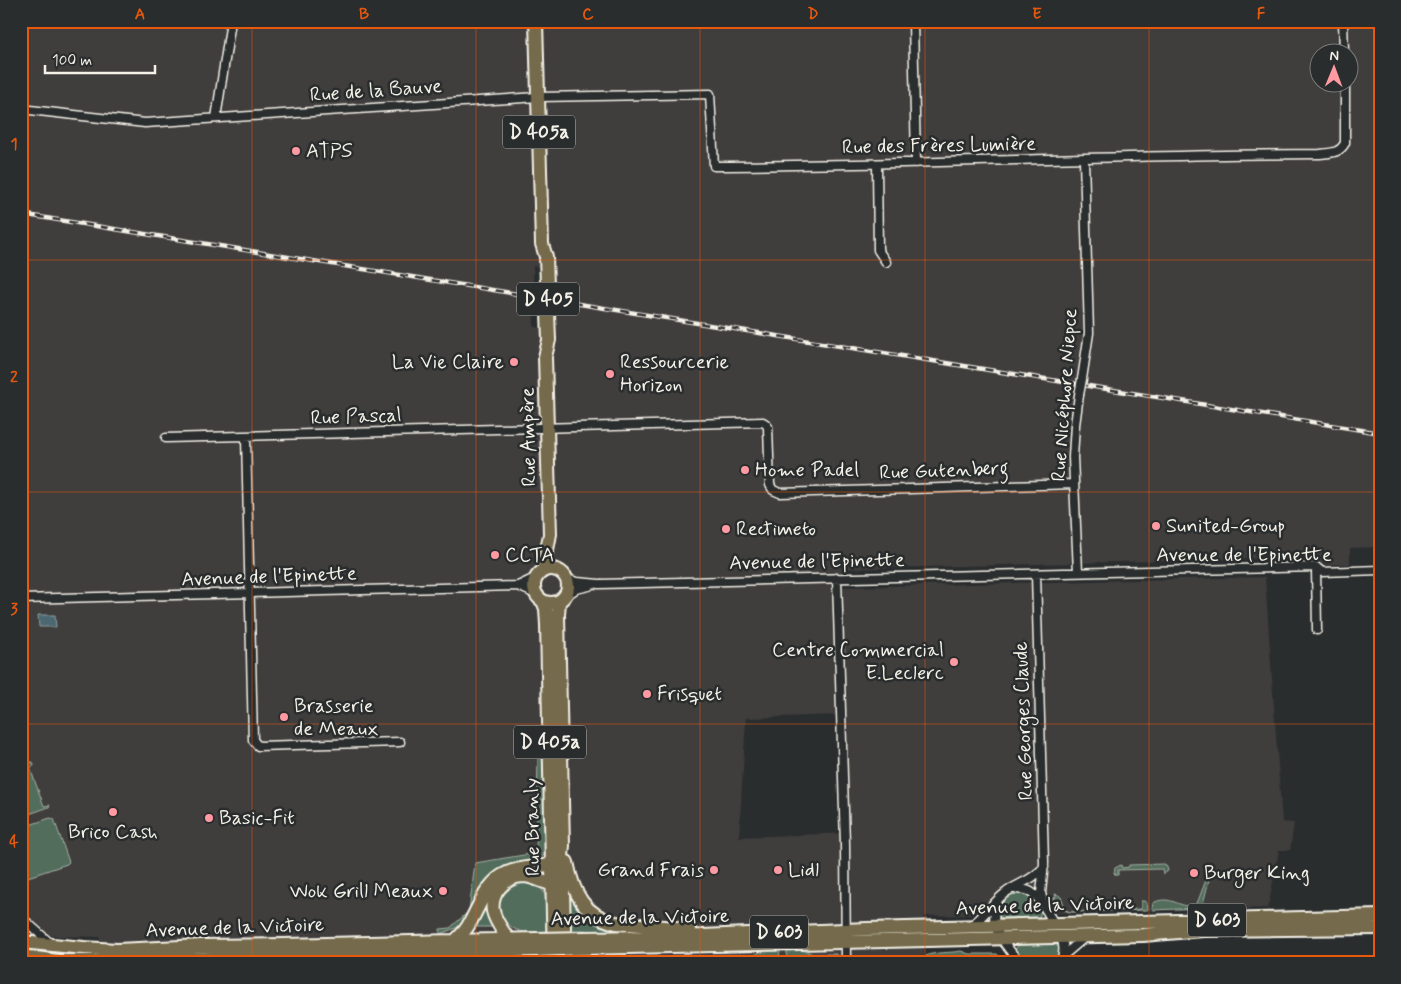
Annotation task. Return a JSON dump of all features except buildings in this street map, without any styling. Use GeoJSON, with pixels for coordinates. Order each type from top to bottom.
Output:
{"type":"FeatureCollection","features":[{"type":"Feature","properties":{"kind":"main road","name":"D 405a"},"geometry":{"type":"LineString","coordinates":[[536,21],[543,257]]}},
{"type":"Feature","properties":{"kind":"main road","name":"Rue Ampère"},"geometry":{"type":"LineString","coordinates":[[540,574],[550,534],[543,257]]}},
{"type":"Feature","properties":{"kind":"main road","name":"Rue Ampère"},"geometry":{"type":"LineString","coordinates":[[550,534],[563,575]]}},
{"type":"Feature","properties":{"kind":"main road"},"geometry":{"type":"LineString","coordinates":[[554,569],[563,575],[568,589],[562,599],[548,603],[540,597],[534,586],[540,574],[554,569]]}},
{"type":"Feature","properties":{"kind":"main road","name":"Rue Branly"},"geometry":{"type":"LineString","coordinates":[[540,597],[546,609],[547,625],[554,963]]}},
{"type":"Feature","properties":{"kind":"main road","name":"Rue Branly"},"geometry":{"type":"LineString","coordinates":[[562,599],[558,615],[565,963]]}},
{"type":"Feature","properties":{"kind":"main road"},"geometry":{"type":"LineString","coordinates":[[563,845],[569,870],[580,899],[596,916],[616,923],[690,929],[717,929],[740,934]]}},
{"type":"Feature","properties":{"kind":"main road"},"geometry":{"type":"LineString","coordinates":[[455,941],[467,928],[487,891],[496,879],[508,872],[553,864]]}},
{"type":"Feature","properties":{"kind":"main road"},"geometry":{"type":"LineString","coordinates":[[508,939],[498,924],[493,911],[494,895],[499,888],[509,880],[523,876],[553,884]]}},
{"type":"Feature","properties":{"kind":"main road","name":"Avenue de la Victoire"},"geometry":{"type":"LineString","coordinates":[[21,956],[58,961],[89,962],[383,958],[476,952],[538,944],[755,944],[926,928],[1380,916]]}},
{"type":"Feature","properties":{"kind":"main road","name":"Avenue de la Victoire"},"geometry":{"type":"LineString","coordinates":[[585,943],[601,939],[740,934],[1002,939],[1143,935],[1203,930],[1380,928]]}},
{"type":"Feature","properties":{"kind":"main road","name":"Avenue de la Victoire"},"geometry":{"type":"LineString","coordinates":[[21,942],[84,948],[131,949],[508,939],[538,944]]}},
{"type":"Feature","properties":{"kind":"main road"},"geometry":{"type":"LineString","coordinates":[[464,963],[476,952]]}},
{"type":"Feature","properties":{"kind":"street"},"geometry":{"type":"LineString","coordinates":[[216,118],[231,21]]}},
{"type":"Feature","properties":{"kind":"street"},"geometry":{"type":"LineString","coordinates":[[913,21],[916,163]]}},
{"type":"Feature","properties":{"kind":"street"},"geometry":{"type":"LineString","coordinates":[[1343,21],[1344,42]]}},
{"type":"Feature","properties":{"kind":"street","name":"Rue des Frères Lumière"},"geometry":{"type":"LineString","coordinates":[[538,98],[710,94],[714,166],[1320,154],[1337,152],[1343,148],[1345,143],[1345,92]]}},
{"type":"Feature","properties":{"kind":"street","name":"Rue de la Bauve"},"geometry":{"type":"LineString","coordinates":[[21,109],[145,123],[538,98]]}},
{"type":"Feature","properties":{"kind":"street","name":"Rue Nicéphore Niepce"},"geometry":{"type":"LineString","coordinates":[[1078,572],[1074,433],[1089,333],[1084,159]]}},
{"type":"Feature","properties":{"kind":"street"},"geometry":{"type":"LineString","coordinates":[[878,164],[878,250],[886,262]]}},
{"type":"Feature","properties":{"kind":"street","name":"Rue Gutenberg"},"geometry":{"type":"LineString","coordinates":[[547,428],[762,422],[768,427],[770,485],[773,490],[780,493],[1074,484]]}},
{"type":"Feature","properties":{"kind":"street","name":"Rue Pascal"},"geometry":{"type":"LineString","coordinates":[[166,438],[547,428]]}},
{"type":"Feature","properties":{"kind":"street"},"geometry":{"type":"LineString","coordinates":[[246,436],[253,740],[258,746],[400,742]]}},
{"type":"Feature","properties":{"kind":"street"},"geometry":{"type":"LineString","coordinates":[[1316,567],[1317,630]]}},
{"type":"Feature","properties":{"kind":"street","name":"Avenue de l'Epinette"},"geometry":{"type":"LineString","coordinates":[[562,599],[583,586],[599,584],[1316,567],[1322,572],[1380,570]]}},
{"type":"Feature","properties":{"kind":"street","name":"Avenue de l'Epinette"},"geometry":{"type":"LineString","coordinates":[[21,600],[518,586],[540,574]]}},
{"type":"Feature","properties":{"kind":"street","name":"Rue Georges Claude"},"geometry":{"type":"LineString","coordinates":[[1036,574],[1044,867],[1041,893],[1044,906]]}},
{"type":"Feature","properties":{"kind":"street","name":"Avenue de l'Epinette"},"geometry":{"type":"LineString","coordinates":[[563,575],[577,582],[599,584]]}},
{"type":"Feature","properties":{"kind":"street"},"geometry":{"type":"LineString","coordinates":[[837,578],[846,963]]}},
{"type":"Feature","properties":{"kind":"street","name":"Avenue de l'Epinette"},"geometry":{"type":"LineString","coordinates":[[518,586],[540,597]]}},
{"type":"Feature","properties":{"kind":"street"},"geometry":{"type":"LineString","coordinates":[[971,926],[1003,895],[1032,879],[1044,867]]}},
{"type":"Feature","properties":{"kind":"street"},"geometry":{"type":"LineString","coordinates":[[1013,889],[1031,892],[1044,906],[1064,944],[1064,955]]}},
{"type":"Feature","properties":{"kind":"street"},"geometry":{"type":"LineString","coordinates":[[996,902],[995,926],[1010,952],[1020,963]]}},
{"type":"Feature","properties":{"kind":"street"},"geometry":{"type":"LineString","coordinates":[[21,917],[45,940],[54,945]]}},
{"type":"Feature","properties":{"kind":"street"},"geometry":{"type":"LineString","coordinates":[[1060,963],[1064,955],[1086,936]]}},
{"type":"Feature","properties":{"kind":"shaded area"},"geometry":{"type":"Polygon","coordinates":[[[21,21],[1380,21],[1380,547],[1350,548],[1350,564],[1321,565],[1319,557],[842,569],[843,587],[1265,577],[1282,822],[1294,823],[1290,850],[1279,850],[1268,908],[924,916],[924,963],[100,963],[100,937],[56,936],[21,932],[21,21]],[[533,266],[534,327],[552,330],[550,269],[533,266]],[[843,715],[746,718],[739,837],[849,833],[843,715]]]}},
{"type":"Feature","properties":{"kind":"green space"},"geometry":{"type":"Polygon","coordinates":[[[538,757],[543,758],[546,850],[540,859],[505,867],[490,877],[469,910],[475,863],[536,853],[538,757]]]}},
{"type":"Feature","properties":{"kind":"green space"},"geometry":{"type":"Polygon","coordinates":[[[21,762],[33,762],[34,766],[30,768],[44,806],[50,805],[21,817],[21,762]]]}},
{"type":"Feature","properties":{"kind":"green space"},"geometry":{"type":"Polygon","coordinates":[[[50,818],[54,819],[69,862],[25,878],[21,828],[50,818]]]}},
{"type":"Feature","properties":{"kind":"green space"},"geometry":{"type":"Polygon","coordinates":[[[1164,864],[1168,870],[1163,874],[1162,869],[1118,870],[1118,875],[1114,873],[1115,868],[1121,865],[1122,868],[1129,867],[1129,865],[1164,864]]]}},
{"type":"Feature","properties":{"kind":"green space"},"geometry":{"type":"Polygon","coordinates":[[[1211,867],[1202,908],[1152,909],[1153,903],[1164,900],[1193,906],[1198,901],[1211,867]]]}},
{"type":"Feature","properties":{"kind":"green space"},"geometry":{"type":"Polygon","coordinates":[[[515,881],[531,882],[542,890],[545,895],[547,910],[547,931],[520,931],[502,922],[498,914],[499,894],[515,881]]]}},
{"type":"Feature","properties":{"kind":"green space"},"geometry":{"type":"Polygon","coordinates":[[[569,883],[586,913],[658,930],[600,932],[570,930],[569,883]]]}},
{"type":"Feature","properties":{"kind":"green space"},"geometry":{"type":"Polygon","coordinates":[[[1019,892],[1033,899],[1041,913],[1039,917],[1000,918],[1004,901],[1019,892]]]}},
{"type":"Feature","properties":{"kind":"green space"},"geometry":{"type":"Polygon","coordinates":[[[1055,894],[1061,897],[1064,909],[1070,912],[1058,908],[1052,899],[1056,897],[1055,894]]]}},
{"type":"Feature","properties":{"kind":"green space"},"geometry":{"type":"Polygon","coordinates":[[[1141,901],[1147,903],[1148,909],[1147,910],[1070,912],[1141,909],[1141,901]]]}},
{"type":"Feature","properties":{"kind":"green space"},"geometry":{"type":"Polygon","coordinates":[[[483,904],[489,905],[496,927],[472,927],[483,904]]]}},
{"type":"Feature","properties":{"kind":"green space"},"geometry":{"type":"Polygon","coordinates":[[[468,912],[461,926],[440,934],[440,929],[450,928],[468,912]]]}},
{"type":"Feature","properties":{"kind":"green space"},"geometry":{"type":"Polygon","coordinates":[[[1052,944],[1060,947],[1058,957],[1053,963],[1024,963],[1015,949],[1019,945],[1052,944]]]}},
{"type":"Feature","properties":{"kind":"green space"},"geometry":{"type":"Polygon","coordinates":[[[802,950],[813,954],[836,954],[837,963],[786,962],[787,951],[802,950]]]}},
{"type":"Feature","properties":{"kind":"green space"},"geometry":{"type":"Polygon","coordinates":[[[780,951],[779,961],[759,961],[759,963],[754,963],[754,956],[759,952],[780,951]]]}},
{"type":"Feature","properties":{"kind":"green space"},"geometry":{"type":"Polygon","coordinates":[[[961,951],[969,954],[997,954],[1007,963],[925,963],[926,956],[929,955],[961,951]]]}},
{"type":"Feature","properties":{"kind":"water"},"geometry":{"type":"Polygon","coordinates":[[[38,615],[55,615],[56,627],[39,627],[38,615]]]}},
{"type":"Feature","properties":{"kind":"railway"},"geometry":{"type":"LineString","coordinates":[[21,214],[1380,433]]}},
{"type":"Feature","properties":{"kind":"place","name":"ATPS"},"geometry":{"type":"Point","coordinates":[296,151]}},
{"type":"Feature","properties":{"kind":"place","name":"La Vie Claire"},"geometry":{"type":"Point","coordinates":[514,362]}},
{"type":"Feature","properties":{"kind":"place","name":"Ressourcerie Horizon"},"geometry":{"type":"Point","coordinates":[610,374]}},
{"type":"Feature","properties":{"kind":"place","name":"Home Padel"},"geometry":{"type":"Point","coordinates":[745,470]}},
{"type":"Feature","properties":{"kind":"place","name":"Sunited-Group"},"geometry":{"type":"Point","coordinates":[1156,526]}},
{"type":"Feature","properties":{"kind":"place","name":"Rectimeto"},"geometry":{"type":"Point","coordinates":[726,529]}},
{"type":"Feature","properties":{"kind":"place","name":"CCTA"},"geometry":{"type":"Point","coordinates":[495,555]}},
{"type":"Feature","properties":{"kind":"place","name":"Centre Commercial E.Leclerc"},"geometry":{"type":"Point","coordinates":[954,662]}},
{"type":"Feature","properties":{"kind":"place","name":"Frisquet"},"geometry":{"type":"Point","coordinates":[647,694]}},
{"type":"Feature","properties":{"kind":"place","name":"Brasserie de Meaux"},"geometry":{"type":"Point","coordinates":[284,717]}},
{"type":"Feature","properties":{"kind":"place","name":"Brico Cash"},"geometry":{"type":"Point","coordinates":[113,812]}},
{"type":"Feature","properties":{"kind":"place","name":"Basic-Fit"},"geometry":{"type":"Point","coordinates":[209,818]}},
{"type":"Feature","properties":{"kind":"place","name":"Grand Frais"},"geometry":{"type":"Point","coordinates":[714,870]}},
{"type":"Feature","properties":{"kind":"place","name":"Lidl"},"geometry":{"type":"Point","coordinates":[778,870]}},
{"type":"Feature","properties":{"kind":"place","name":"Burger King"},"geometry":{"type":"Point","coordinates":[1194,873]}},
{"type":"Feature","properties":{"kind":"place","name":"Wok Grill Meaux"},"geometry":{"type":"Point","coordinates":[443,891]}}]}
